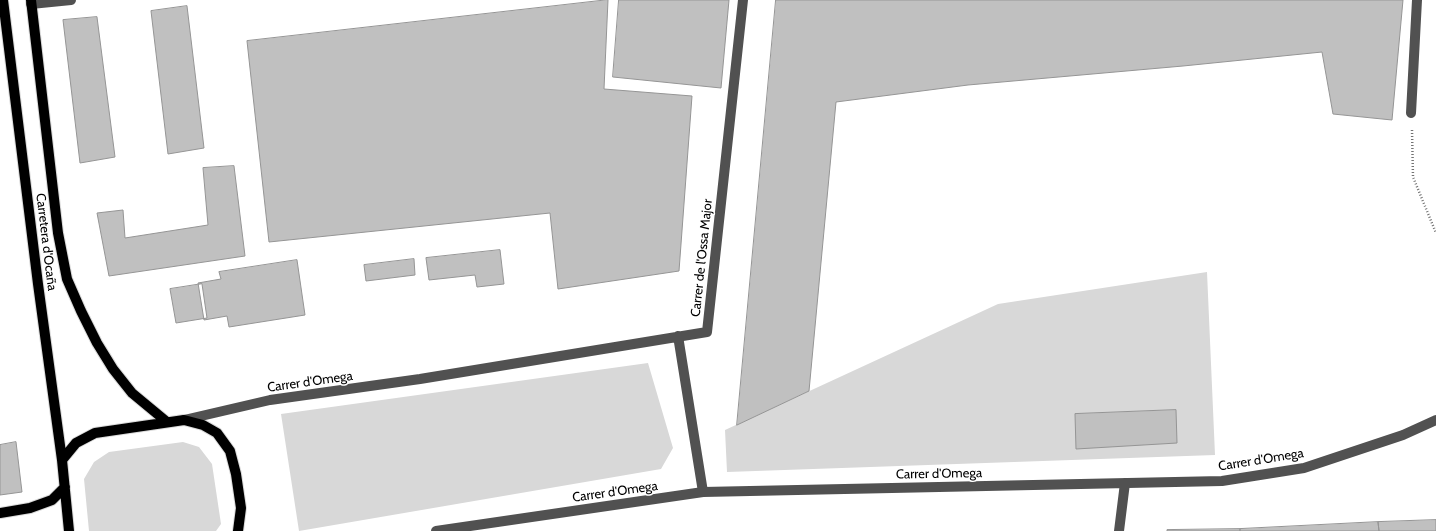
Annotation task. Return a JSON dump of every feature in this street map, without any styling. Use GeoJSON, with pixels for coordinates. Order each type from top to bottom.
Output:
{"type":"FeatureCollection","features":[{"type":"Feature","properties":{"kind":"main road","name":"Carretera d'Ocaña"},"geometry":{"type":"LineString","coordinates":[[3,0],[3,27],[62,460],[69,531]]}},
{"type":"Feature","properties":{"kind":"main road","name":"Carretera d'Ocaña"},"geometry":{"type":"LineString","coordinates":[[31,2],[58,233],[67,278],[94,337],[114,369],[132,393],[167,422]]}},
{"type":"Feature","properties":{"kind":"main road","name":"Carrer d'Omega"},"geometry":{"type":"LineString","coordinates":[[62,460],[76,443],[95,433],[184,420],[203,425],[217,433],[230,451],[236,474],[241,508],[238,531]]}},
{"type":"Feature","properties":{"kind":"main road"},"geometry":{"type":"LineString","coordinates":[[0,513],[30,508],[52,500],[65,487]]}},
{"type":"Feature","properties":{"kind":"street"},"geometry":{"type":"LineString","coordinates":[[31,2],[71,0]]}},
{"type":"Feature","properties":{"kind":"street","name":"Carrer de l'Ossa Major"},"geometry":{"type":"LineString","coordinates":[[678,336],[707,332],[742,0]]}},
{"type":"Feature","properties":{"kind":"street"},"geometry":{"type":"LineString","coordinates":[[1412,113],[1417,0]]}},
{"type":"Feature","properties":{"kind":"street"},"geometry":{"type":"LineString","coordinates":[[678,336],[703,492]]}},
{"type":"Feature","properties":{"kind":"street","name":"Carrer d'Omega"},"geometry":{"type":"LineString","coordinates":[[184,420],[270,400],[428,378],[678,336]]}},
{"type":"Feature","properties":{"kind":"street","name":"Carrer d'Omega"},"geometry":{"type":"LineString","coordinates":[[436,531],[703,492],[1222,481],[1304,468],[1403,435],[1436,420]]}},
{"type":"Feature","properties":{"kind":"street"},"geometry":{"type":"LineString","coordinates":[[1119,531],[1125,483]]}},
{"type":"Feature","properties":{"kind":"path"},"geometry":{"type":"LineString","coordinates":[[1412,113],[1412,177],[1436,232]]}},
{"type":"Feature","properties":{"kind":"shaded area"},"geometry":{"type":"Polygon","coordinates":[[[1207,272],[1215,455],[727,472],[725,430],[998,304],[1207,272]]]}},
{"type":"Feature","properties":{"kind":"shaded area"},"geometry":{"type":"Polygon","coordinates":[[[648,363],[673,448],[661,469],[299,531],[281,414],[648,363]]]}},
{"type":"Feature","properties":{"kind":"shaded area"},"geometry":{"type":"Polygon","coordinates":[[[183,442],[199,447],[212,464],[221,524],[216,531],[89,531],[84,479],[94,462],[109,452],[183,442]]]}},
{"type":"Feature","properties":{"kind":"building"},"geometry":{"type":"Polygon","coordinates":[[[608,0],[604,89],[692,96],[679,271],[558,289],[550,213],[269,242],[247,41],[608,0]]]}},
{"type":"Feature","properties":{"kind":"building"},"geometry":{"type":"Polygon","coordinates":[[[619,0],[729,0],[721,88],[613,77],[619,0]]]}},
{"type":"Feature","properties":{"kind":"building"},"geometry":{"type":"Polygon","coordinates":[[[776,0],[1403,0],[1392,120],[1333,114],[1322,52],[968,85],[836,102],[809,391],[737,425],[776,0]]]}},
{"type":"Feature","properties":{"kind":"building"},"geometry":{"type":"Polygon","coordinates":[[[187,6],[204,148],[168,154],[151,11],[187,6]]]}},
{"type":"Feature","properties":{"kind":"building"},"geometry":{"type":"Polygon","coordinates":[[[97,17],[115,157],[80,163],[63,20],[97,17]]]}},
{"type":"Feature","properties":{"kind":"building"},"geometry":{"type":"Polygon","coordinates":[[[234,166],[245,256],[109,276],[97,213],[123,210],[125,238],[208,225],[203,168],[234,166]]]}},
{"type":"Feature","properties":{"kind":"building"},"geometry":{"type":"Polygon","coordinates":[[[500,250],[504,284],[477,287],[475,275],[429,280],[426,258],[500,250]]]}},
{"type":"Feature","properties":{"kind":"building"},"geometry":{"type":"Polygon","coordinates":[[[414,259],[415,275],[366,281],[364,265],[414,259]]]}},
{"type":"Feature","properties":{"kind":"building"},"geometry":{"type":"Polygon","coordinates":[[[297,260],[305,315],[229,327],[227,316],[204,320],[198,283],[221,279],[219,272],[297,260]]]}},
{"type":"Feature","properties":{"kind":"building"},"geometry":{"type":"Polygon","coordinates":[[[202,284],[207,318],[176,323],[170,289],[202,284]]]}},
{"type":"Feature","properties":{"kind":"building"},"geometry":{"type":"Polygon","coordinates":[[[1176,410],[1177,443],[1076,449],[1075,414],[1176,410]]]}},
{"type":"Feature","properties":{"kind":"building"},"geometry":{"type":"Polygon","coordinates":[[[16,442],[22,492],[0,495],[0,445],[16,442]]]}},
{"type":"Feature","properties":{"kind":"building"},"geometry":{"type":"Polygon","coordinates":[[[1436,520],[1436,531],[1379,531],[1378,522],[1436,520]]]}},
{"type":"Feature","properties":{"kind":"building"},"geometry":{"type":"Polygon","coordinates":[[[1378,522],[1379,531],[1240,531],[1240,529],[1378,522]]]}},
{"type":"Feature","properties":{"kind":"building"},"geometry":{"type":"Polygon","coordinates":[[[1240,529],[1240,531],[1167,531],[1167,530],[1240,529]]]}}]}
